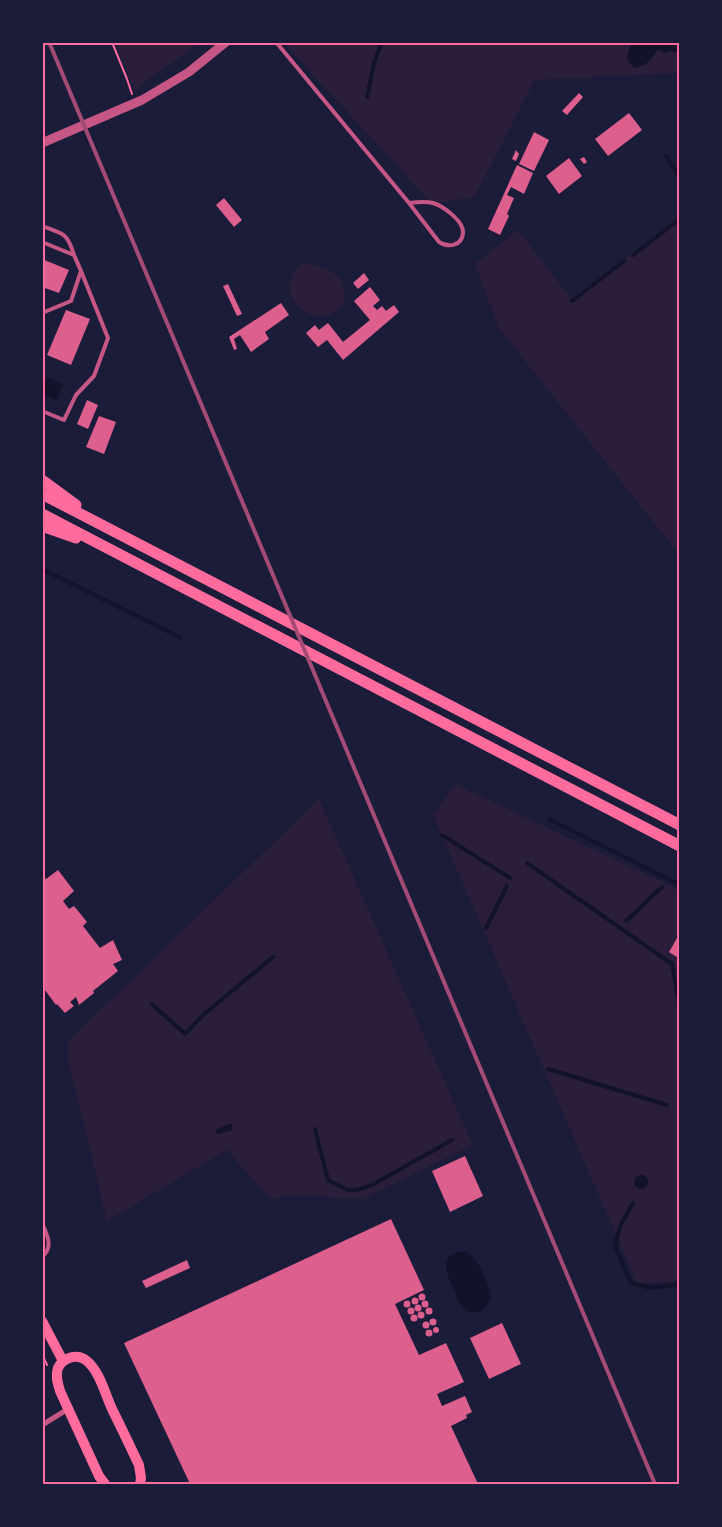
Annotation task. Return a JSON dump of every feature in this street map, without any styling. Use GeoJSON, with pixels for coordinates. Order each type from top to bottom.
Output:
{"type":"FeatureCollection","features":[{"type":"Feature","properties":{"kind":"highway"},"geometry":{"type":"LineString","coordinates":[[42,480],[97,522]]}},
{"type":"Feature","properties":{"kind":"highway"},"geometry":{"type":"LineString","coordinates":[[42,494],[680,825]]}},
{"type":"Feature","properties":{"kind":"highway"},"geometry":{"type":"LineString","coordinates":[[42,514],[680,846]]}},
{"type":"Feature","properties":{"kind":"highway"},"geometry":{"type":"LineString","coordinates":[[42,526],[116,552]]}},
{"type":"Feature","properties":{"kind":"main road"},"geometry":{"type":"LineString","coordinates":[[42,1322],[63,1361]]}},
{"type":"Feature","properties":{"kind":"main road"},"geometry":{"type":"LineString","coordinates":[[105,1484],[99,1476],[57,1380],[58,1369],[63,1361],[71,1357],[86,1360],[96,1374],[139,1464],[140,1484]]}},
{"type":"Feature","properties":{"kind":"street"},"geometry":{"type":"LineString","coordinates":[[42,143],[142,100],[176,80],[226,42]]}},
{"type":"Feature","properties":{"kind":"street"},"geometry":{"type":"LineString","coordinates":[[42,1425],[68,1408]]}},
{"type":"Feature","properties":{"kind":"lane"},"geometry":{"type":"LineString","coordinates":[[276,42],[439,242],[444,246],[457,243],[463,233],[462,228],[447,211],[433,203],[409,203]]}},
{"type":"Feature","properties":{"kind":"lane"},"geometry":{"type":"LineString","coordinates":[[42,226],[65,235],[70,240],[74,255],[108,338],[94,376],[76,395],[64,420],[42,410]]}},
{"type":"Feature","properties":{"kind":"lane"},"geometry":{"type":"LineString","coordinates":[[42,242],[74,255]]}},
{"type":"Feature","properties":{"kind":"lane"},"geometry":{"type":"LineString","coordinates":[[42,313],[71,301],[82,271]]}},
{"type":"Feature","properties":{"kind":"lane"},"geometry":{"type":"LineString","coordinates":[[42,1223],[50,1246],[47,1254],[42,1257]]}},
{"type":"Feature","properties":{"kind":"path"},"geometry":{"type":"LineString","coordinates":[[112,42],[127,79],[132,99]]}},
{"type":"Feature","properties":{"kind":"shaded area"},"geometry":{"type":"Polygon","coordinates":[[[115,43],[199,43],[146,81],[135,92],[115,43]]]}},
{"type":"Feature","properties":{"kind":"shaded area"},"geometry":{"type":"Polygon","coordinates":[[[284,43],[679,43],[679,73],[535,80],[474,197],[432,204],[284,43]]]}},
{"type":"Feature","properties":{"kind":"shaded area"},"geometry":{"type":"Polygon","coordinates":[[[631,43],[679,43],[679,50],[664,53],[658,49],[646,64],[636,68],[632,66],[627,58],[631,43]]]}},
{"type":"Feature","properties":{"kind":"shaded area"},"geometry":{"type":"Polygon","coordinates":[[[679,219],[679,554],[498,327],[475,264],[518,230],[571,298],[679,219]]]}},
{"type":"Feature","properties":{"kind":"shaded area"},"geometry":{"type":"Polygon","coordinates":[[[301,264],[327,269],[340,279],[345,294],[344,304],[333,314],[321,317],[309,314],[300,308],[293,299],[290,287],[292,275],[301,264]]]}},
{"type":"Feature","properties":{"kind":"shaded area"},"geometry":{"type":"Polygon","coordinates":[[[47,377],[63,384],[57,400],[43,395],[43,388],[47,377]]]}},
{"type":"Feature","properties":{"kind":"shaded area"},"geometry":{"type":"Polygon","coordinates":[[[455,784],[679,890],[679,1281],[637,1283],[433,815],[455,784]]]}},
{"type":"Feature","properties":{"kind":"shaded area"},"geometry":{"type":"Polygon","coordinates":[[[319,799],[473,1145],[362,1199],[291,1195],[271,1200],[227,1150],[107,1221],[68,1060],[68,1041],[319,799]]]}},
{"type":"Feature","properties":{"kind":"shaded area"},"geometry":{"type":"Polygon","coordinates":[[[232,1124],[232,1130],[219,1134],[216,1133],[215,1130],[232,1124]]]}},
{"type":"Feature","properties":{"kind":"shaded area"},"geometry":{"type":"Polygon","coordinates":[[[638,1175],[644,1175],[648,1182],[644,1189],[638,1189],[634,1185],[634,1179],[638,1175]]]}},
{"type":"Feature","properties":{"kind":"shaded area"},"geometry":{"type":"Polygon","coordinates":[[[464,1251],[474,1258],[478,1264],[485,1277],[491,1296],[488,1304],[482,1310],[474,1313],[465,1310],[461,1306],[451,1284],[446,1265],[450,1256],[464,1251]]]}},
{"type":"Feature","properties":{"kind":"building"},"geometry":{"type":"Polygon","coordinates":[[[579,93],[583,97],[567,115],[562,111],[579,93]]]}},
{"type":"Feature","properties":{"kind":"building"},"geometry":{"type":"Polygon","coordinates":[[[629,113],[642,130],[608,156],[595,139],[629,113]]]}},
{"type":"Feature","properties":{"kind":"building"},"geometry":{"type":"Polygon","coordinates":[[[534,132],[549,140],[534,171],[519,164],[534,132]]]}},
{"type":"Feature","properties":{"kind":"building"},"geometry":{"type":"Polygon","coordinates":[[[516,150],[519,154],[516,161],[512,159],[516,150]]]}},
{"type":"Feature","properties":{"kind":"building"},"geometry":{"type":"Polygon","coordinates":[[[584,157],[587,162],[584,164],[580,159],[584,157]]]}},
{"type":"Feature","properties":{"kind":"building"},"geometry":{"type":"Polygon","coordinates":[[[569,158],[582,176],[559,194],[546,176],[569,158]]]}},
{"type":"Feature","properties":{"kind":"building"},"geometry":{"type":"Polygon","coordinates":[[[517,165],[533,173],[524,194],[511,187],[507,195],[514,198],[507,214],[509,216],[500,235],[488,229],[517,165]]]}},
{"type":"Feature","properties":{"kind":"building"},"geometry":{"type":"Polygon","coordinates":[[[224,198],[242,220],[234,227],[216,205],[224,198]]]}},
{"type":"Feature","properties":{"kind":"building"},"geometry":{"type":"Polygon","coordinates":[[[42,259],[69,270],[59,293],[42,287],[42,259]]]}},
{"type":"Feature","properties":{"kind":"building"},"geometry":{"type":"Polygon","coordinates":[[[364,273],[369,280],[358,289],[353,283],[364,273]]]}},
{"type":"Feature","properties":{"kind":"building"},"geometry":{"type":"Polygon","coordinates":[[[228,284],[242,314],[237,316],[223,286],[228,284]]]}},
{"type":"Feature","properties":{"kind":"building"},"geometry":{"type":"Polygon","coordinates":[[[370,287],[380,300],[373,306],[377,310],[382,306],[386,311],[394,305],[399,312],[343,360],[327,340],[318,347],[306,333],[315,325],[319,330],[328,323],[343,342],[370,320],[354,301],[370,287]]]}},
{"type":"Feature","properties":{"kind":"building"},"geometry":{"type":"Polygon","coordinates":[[[281,303],[289,315],[265,332],[269,339],[251,352],[240,335],[234,339],[237,349],[234,350],[229,337],[281,303]]]}},
{"type":"Feature","properties":{"kind":"building"},"geometry":{"type":"Polygon","coordinates":[[[66,310],[90,319],[71,365],[47,355],[66,310]]]}},
{"type":"Feature","properties":{"kind":"building"},"geometry":{"type":"Polygon","coordinates":[[[87,400],[98,405],[88,429],[77,424],[87,400]]]}},
{"type":"Feature","properties":{"kind":"building"},"geometry":{"type":"Polygon","coordinates":[[[99,416],[116,422],[104,454],[86,447],[99,416]]]}},
{"type":"Feature","properties":{"kind":"building"},"geometry":{"type":"Polygon","coordinates":[[[58,870],[74,891],[63,901],[69,909],[74,906],[87,922],[83,926],[100,948],[113,940],[122,960],[113,964],[118,971],[79,1005],[76,997],[70,1002],[74,1006],[65,1013],[56,1005],[42,986],[42,875],[46,879],[58,870]]]}},
{"type":"Feature","properties":{"kind":"building"},"geometry":{"type":"Polygon","coordinates":[[[677,938],[680,940],[680,959],[669,952],[677,938]]]}},
{"type":"Feature","properties":{"kind":"building"},"geometry":{"type":"Polygon","coordinates":[[[465,1156],[483,1196],[450,1212],[432,1171],[465,1156]]]}},
{"type":"Feature","properties":{"kind":"building"},"geometry":{"type":"Polygon","coordinates":[[[391,1219],[424,1290],[395,1304],[419,1355],[446,1343],[464,1382],[437,1394],[442,1406],[465,1396],[472,1412],[466,1415],[467,1418],[451,1426],[478,1484],[190,1484],[124,1343],[391,1219]]]}},
{"type":"Feature","properties":{"kind":"building"},"geometry":{"type":"Polygon","coordinates":[[[187,1260],[190,1268],[146,1288],[142,1281],[187,1260]]]}},
{"type":"Feature","properties":{"kind":"building"},"geometry":{"type":"Polygon","coordinates":[[[422,1293],[426,1297],[422,1301],[418,1297],[422,1293]]]}},
{"type":"Feature","properties":{"kind":"building"},"geometry":{"type":"Polygon","coordinates":[[[415,1298],[418,1301],[415,1304],[412,1301],[415,1298]]]}},
{"type":"Feature","properties":{"kind":"building"},"geometry":{"type":"Polygon","coordinates":[[[407,1300],[411,1304],[407,1308],[403,1304],[407,1300]]]}},
{"type":"Feature","properties":{"kind":"building"},"geometry":{"type":"Polygon","coordinates":[[[425,1300],[429,1304],[425,1308],[421,1304],[425,1300]]]}},
{"type":"Feature","properties":{"kind":"building"},"geometry":{"type":"Polygon","coordinates":[[[418,1305],[421,1308],[418,1311],[415,1308],[418,1305]]]}},
{"type":"Feature","properties":{"kind":"building"},"geometry":{"type":"Polygon","coordinates":[[[411,1307],[415,1311],[411,1315],[407,1311],[411,1307]]]}},
{"type":"Feature","properties":{"kind":"building"},"geometry":{"type":"Polygon","coordinates":[[[429,1308],[432,1311],[429,1314],[426,1311],[429,1308]]]}},
{"type":"Feature","properties":{"kind":"building"},"geometry":{"type":"Polygon","coordinates":[[[421,1311],[425,1315],[421,1319],[417,1315],[421,1311]]]}},
{"type":"Feature","properties":{"kind":"building"},"geometry":{"type":"Polygon","coordinates":[[[414,1314],[418,1318],[414,1322],[410,1318],[414,1314]]]}},
{"type":"Feature","properties":{"kind":"building"},"geometry":{"type":"Polygon","coordinates":[[[433,1319],[436,1322],[433,1325],[430,1322],[433,1319]]]}},
{"type":"Feature","properties":{"kind":"building"},"geometry":{"type":"Polygon","coordinates":[[[426,1322],[429,1325],[426,1328],[423,1325],[426,1322]]]}},
{"type":"Feature","properties":{"kind":"building"},"geometry":{"type":"Polygon","coordinates":[[[502,1323],[521,1364],[489,1379],[470,1338],[502,1323]]]}},
{"type":"Feature","properties":{"kind":"building"},"geometry":{"type":"Polygon","coordinates":[[[436,1327],[439,1330],[436,1333],[433,1330],[436,1327]]]}},
{"type":"Feature","properties":{"kind":"building"},"geometry":{"type":"Polygon","coordinates":[[[429,1330],[432,1333],[429,1336],[426,1333],[429,1330]]]}},
{"type":"Feature","properties":{"kind":"waterway"},"geometry":{"type":"LineString","coordinates":[[367,97],[374,63],[382,42]]}},
{"type":"Feature","properties":{"kind":"waterway"},"geometry":{"type":"LineString","coordinates":[[666,156],[680,177]]}},
{"type":"Feature","properties":{"kind":"waterway"},"geometry":{"type":"LineString","coordinates":[[633,255],[680,219]]}},
{"type":"Feature","properties":{"kind":"waterway"},"geometry":{"type":"LineString","coordinates":[[572,301],[624,261]]}},
{"type":"Feature","properties":{"kind":"waterway"},"geometry":{"type":"LineString","coordinates":[[42,569],[181,638]]}},
{"type":"Feature","properties":{"kind":"waterway"},"geometry":{"type":"LineString","coordinates":[[549,819],[680,885]]}},
{"type":"Feature","properties":{"kind":"waterway"},"geometry":{"type":"LineString","coordinates":[[442,835],[510,878]]}},
{"type":"Feature","properties":{"kind":"waterway"},"geometry":{"type":"LineString","coordinates":[[527,863],[672,964],[680,1009]]}},
{"type":"Feature","properties":{"kind":"waterway"},"geometry":{"type":"LineString","coordinates":[[486,928],[507,886]]}},
{"type":"Feature","properties":{"kind":"waterway"},"geometry":{"type":"LineString","coordinates":[[626,921],[662,887]]}},
{"type":"Feature","properties":{"kind":"waterway"},"geometry":{"type":"LineString","coordinates":[[152,1004],[185,1034],[203,1015],[273,957]]}},
{"type":"Feature","properties":{"kind":"waterway"},"geometry":{"type":"LineString","coordinates":[[548,1069],[667,1105]]}},
{"type":"Feature","properties":{"kind":"waterway"},"geometry":{"type":"LineString","coordinates":[[315,1129],[328,1180],[348,1190],[357,1190],[372,1185],[452,1140]]}},
{"type":"Feature","properties":{"kind":"waterway"},"geometry":{"type":"LineString","coordinates":[[633,1203],[620,1226],[615,1246],[631,1283],[651,1288],[680,1284]]}},
{"type":"Feature","properties":{"kind":"railway"},"geometry":{"type":"LineString","coordinates":[[49,42],[655,1484]]}}]}
